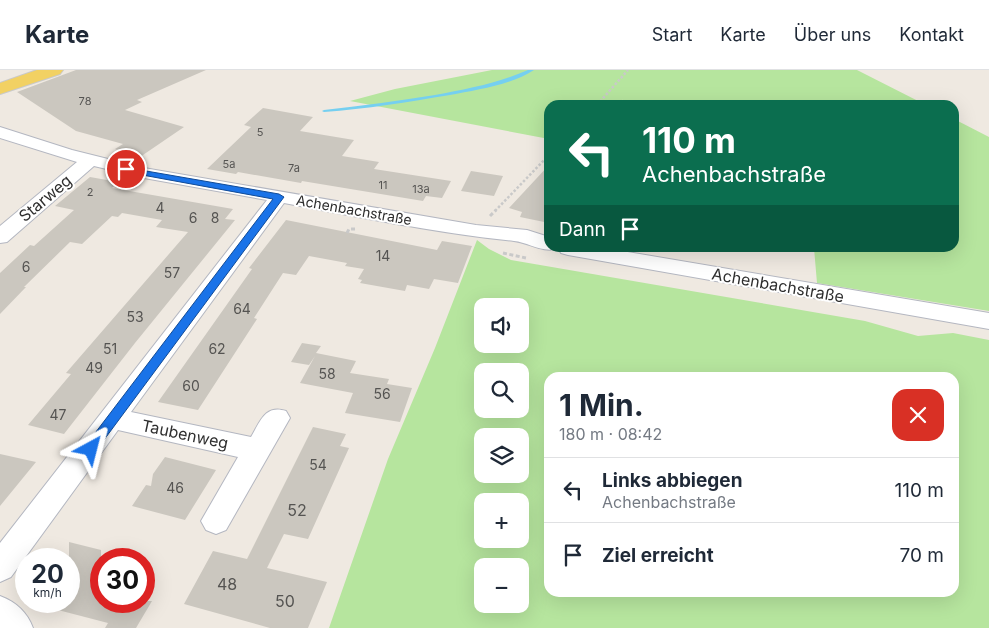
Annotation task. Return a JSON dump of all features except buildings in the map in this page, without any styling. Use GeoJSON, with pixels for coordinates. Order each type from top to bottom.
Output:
{"type":"FeatureCollection","features":[{"type":"Feature","properties":{"kind":"main road"},"geometry":{"type":"LineString","coordinates":[[0,89],[54,70]]}},
{"type":"Feature","properties":{"kind":"street","name":"Achenbachstraße"},"geometry":{"type":"LineString","coordinates":[[0,132],[90,160],[144,174],[476,231],[514,243],[544,244]]}},
{"type":"Feature","properties":{"kind":"street","name":"Starweg"},"geometry":{"type":"LineString","coordinates":[[0,236],[90,160]]}},
{"type":"Feature","properties":{"kind":"street","name":"Taubenweg"},"geometry":{"type":"LineString","coordinates":[[3,557],[114,419],[279,197]]}},
{"type":"Feature","properties":{"kind":"street","name":"Achenbachstraße"},"geometry":{"type":"LineString","coordinates":[[594,252],[989,321]]}},
{"type":"Feature","properties":{"kind":"street"},"geometry":{"type":"LineString","coordinates":[[216,521],[277,418]]}},
{"type":"Feature","properties":{"kind":"street","name":"Taubenweg"},"geometry":{"type":"LineString","coordinates":[[114,419],[257,450]]}},
{"type":"Feature","properties":{"kind":"street"},"geometry":{"type":"LineString","coordinates":[[0,612],[17,628]]}},
{"type":"Feature","properties":{"kind":"path"},"geometry":{"type":"LineString","coordinates":[[601,100],[628,70]]}},
{"type":"Feature","properties":{"kind":"path"},"geometry":{"type":"LineString","coordinates":[[476,231],[544,160]]}},
{"type":"Feature","properties":{"kind":"green space"},"geometry":{"type":"Polygon","coordinates":[[[492,70],[857,70],[916,100],[544,100],[544,138],[350,101],[395,89],[492,70]]]}},
{"type":"Feature","properties":{"kind":"green space"},"geometry":{"type":"Polygon","coordinates":[[[959,122],[989,137],[989,311],[817,283],[814,252],[959,252],[959,122]]]}},
{"type":"Feature","properties":{"kind":"green space"},"geometry":{"type":"Polygon","coordinates":[[[477,240],[489,249],[511,260],[865,321],[918,336],[953,333],[989,340],[989,628],[329,628],[388,459],[435,348],[477,240]]]}},
{"type":"Feature","properties":{"kind":"waterway"},"geometry":{"type":"LineString","coordinates":[[324,111],[421,99],[472,89],[509,80],[532,70]]}},
{"type":"Feature","properties":{"kind":"route"},"geometry":{"type":"LineString","coordinates":[[91,449],[279,197],[144,174],[126,169]]}}]}
